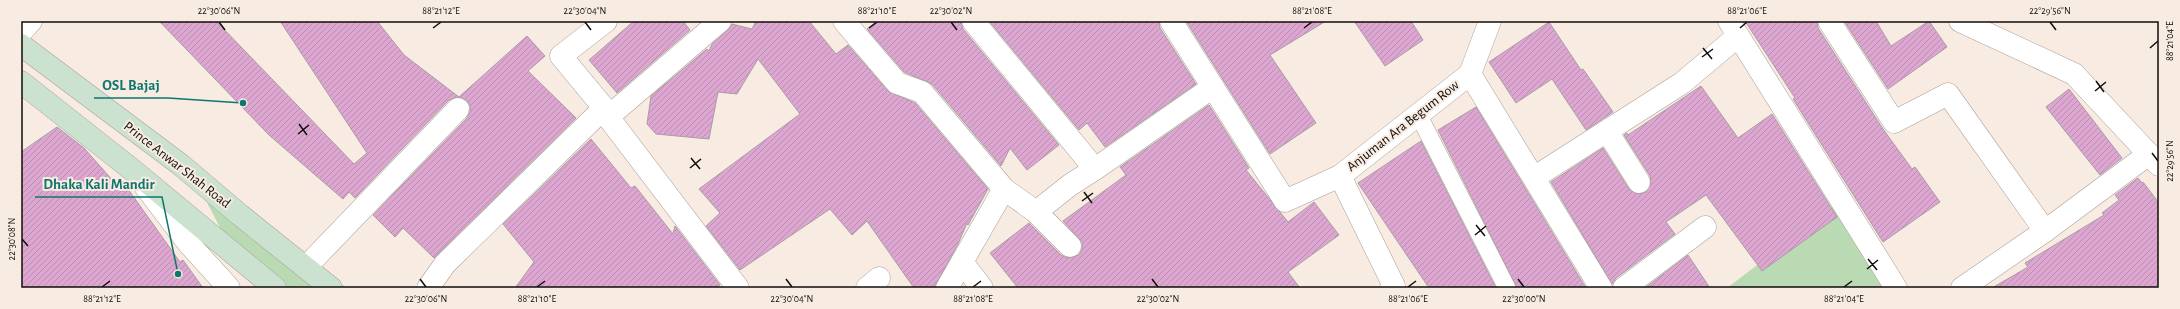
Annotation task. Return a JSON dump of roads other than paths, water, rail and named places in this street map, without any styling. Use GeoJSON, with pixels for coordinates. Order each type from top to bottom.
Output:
{"type":"FeatureCollection","features":[{"type":"Feature","properties":{"kind":"main road","name":"Prince Anwar Shah Road"},"geometry":{"type":"LineString","coordinates":[[21,45],[182,165],[240,215],[331,288]]}},
{"type":"Feature","properties":{"kind":"main road"},"geometry":{"type":"LineString","coordinates":[[21,82],[135,172],[275,288]]}},
{"type":"Feature","properties":{"kind":"street"},"geometry":{"type":"LineString","coordinates":[[21,32],[31,21]]}},
{"type":"Feature","properties":{"kind":"street"},"geometry":{"type":"LineString","coordinates":[[606,21],[561,56],[606,113],[738,288]]}},
{"type":"Feature","properties":{"kind":"street"},"geometry":{"type":"LineString","coordinates":[[428,288],[445,264],[606,113],[720,21]]}},
{"type":"Feature","properties":{"kind":"street"},"geometry":{"type":"LineString","coordinates":[[844,21],[897,83],[922,92],[1004,189],[1036,212],[1070,246]]}},
{"type":"Feature","properties":{"kind":"street"},"geometry":{"type":"LineString","coordinates":[[973,21],[1095,169]]}},
{"type":"Feature","properties":{"kind":"street"},"geometry":{"type":"LineString","coordinates":[[1036,212],[1070,185],[1213,87],[1171,21]]}},
{"type":"Feature","properties":{"kind":"street","name":"Anjuman Ara Begum Row"},"geometry":{"type":"LineString","coordinates":[[1213,87],[1284,201],[1340,176],[1470,74],[1490,21]]}},
{"type":"Feature","properties":{"kind":"street"},"geometry":{"type":"LineString","coordinates":[[1829,21],[1894,122],[1948,94],[2045,231]]}},
{"type":"Feature","properties":{"kind":"street"},"geometry":{"type":"LineString","coordinates":[[1960,21],[2074,74],[2154,159],[1962,288]]}},
{"type":"Feature","properties":{"kind":"street"},"geometry":{"type":"LineString","coordinates":[[1535,177],[1682,82],[1734,28],[1896,288]]}},
{"type":"Feature","properties":{"kind":"street"},"geometry":{"type":"LineString","coordinates":[[1470,74],[1535,177],[1601,288]]}},
{"type":"Feature","properties":{"kind":"street"},"geometry":{"type":"LineString","coordinates":[[306,267],[458,109]]}},
{"type":"Feature","properties":{"kind":"street"},"geometry":{"type":"LineString","coordinates":[[1607,131],[1639,182]]}},
{"type":"Feature","properties":{"kind":"street"},"geometry":{"type":"LineString","coordinates":[[135,172],[189,244],[229,288]]}},
{"type":"Feature","properties":{"kind":"street"},"geometry":{"type":"LineString","coordinates":[[1340,176],[1394,286],[1392,288]]}},
{"type":"Feature","properties":{"kind":"street"},"geometry":{"type":"LineString","coordinates":[[947,288],[1004,189]]}},
{"type":"Feature","properties":{"kind":"street"},"geometry":{"type":"LineString","coordinates":[[1624,288],[1705,227]]}},
{"type":"Feature","properties":{"kind":"street"},"geometry":{"type":"LineString","coordinates":[[962,262],[982,288]]}},
{"type":"Feature","properties":{"kind":"lane"},"geometry":{"type":"LineString","coordinates":[[1418,114],[1507,288]]}},
{"type":"Feature","properties":{"kind":"place","name":"OSL Bajaj"},"geometry":{"type":"Point","coordinates":[243,103]}},
{"type":"Feature","properties":{"kind":"place","name":"Dhaka Kali Mandir"},"geometry":{"type":"Point","coordinates":[178,274]}}]}
